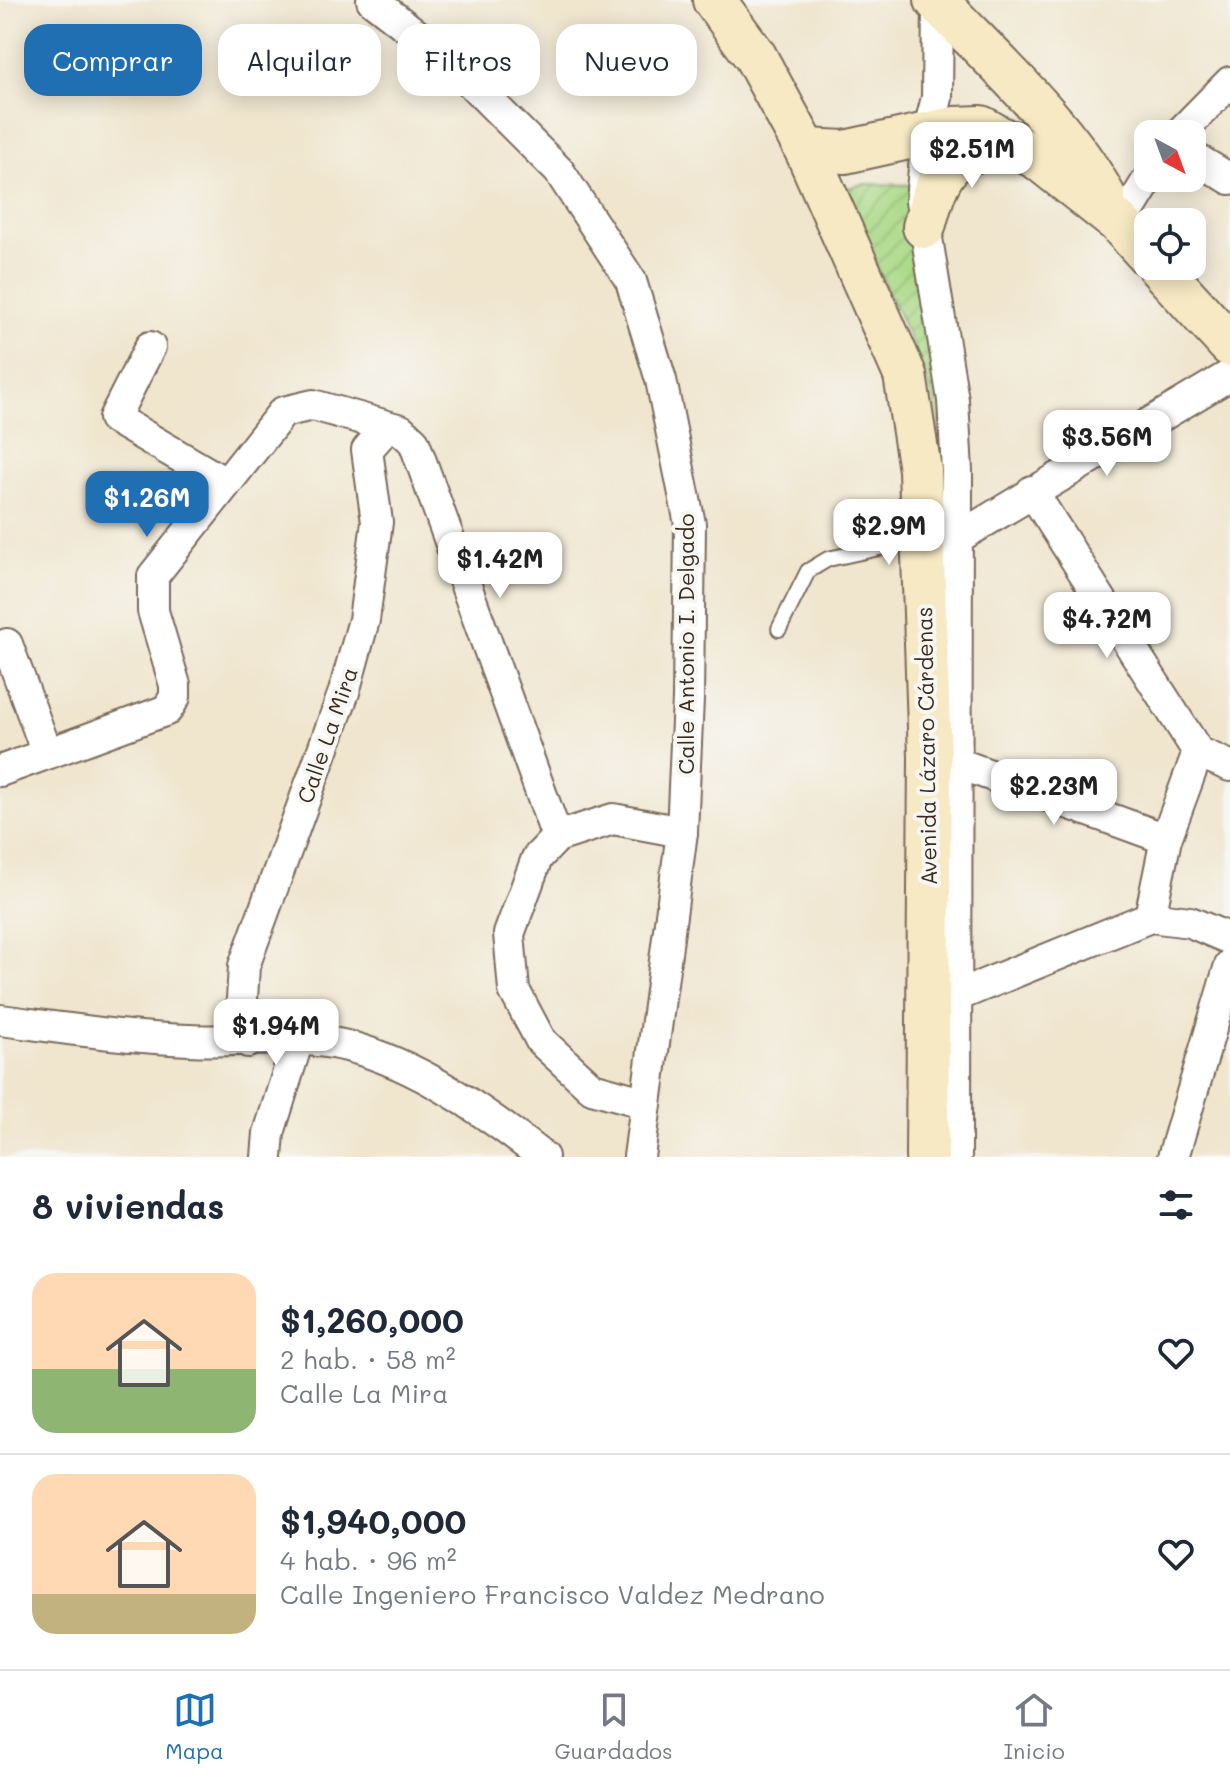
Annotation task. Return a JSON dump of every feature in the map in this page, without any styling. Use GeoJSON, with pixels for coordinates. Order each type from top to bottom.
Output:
{"type":"FeatureCollection","features":[{"type":"Feature","properties":{"kind":"main road","name":"Avenida Lázaro Cárdenas"},"geometry":{"type":"LineString","coordinates":[[714,0],[755,56],[806,150],[905,375],[920,470],[940,538],[930,757],[948,1154]]}},
{"type":"Feature","properties":{"kind":"main road","name":"Avenida Lázaro Cárdenas"},"geometry":{"type":"LineString","coordinates":[[937,1],[993,57],[1091,171],[1119,223]]}},
{"type":"Feature","properties":{"kind":"main road"},"geometry":{"type":"LineString","coordinates":[[806,150],[845,152],[954,128],[981,127],[1012,142],[1119,223],[1134,240]]}},
{"type":"Feature","properties":{"kind":"main road"},"geometry":{"type":"LineString","coordinates":[[924,227],[935,183],[952,163],[973,148],[1012,142]]}},
{"type":"Feature","properties":{"kind":"main road"},"geometry":{"type":"LineString","coordinates":[[1171,280],[1230,345]]}},
{"type":"Feature","properties":{"kind":"street","name":"Calle Antonio I. Delgado"},"geometry":{"type":"LineString","coordinates":[[372,0],[444,56],[559,171],[631,281],[661,380],[690,524],[682,832],[639,1157]]}},
{"type":"Feature","properties":{"kind":"street","name":"Avenida Lázaro Cárdenas"},"geometry":{"type":"LineString","coordinates":[[937,1],[937,98],[927,136],[921,201],[953,400],[940,538],[960,764],[959,995],[948,1154]]}},
{"type":"Feature","properties":{"kind":"street"},"geometry":{"type":"LineString","coordinates":[[1193,120],[1230,82]]}},
{"type":"Feature","properties":{"kind":"street"},"geometry":{"type":"LineString","coordinates":[[1206,164],[1230,179]]}},
{"type":"Feature","properties":{"kind":"street"},"geometry":{"type":"LineString","coordinates":[[1119,223],[1140,192]]}},
{"type":"Feature","properties":{"kind":"street"},"geometry":{"type":"LineString","coordinates":[[150,347],[114,418],[225,483]]}},
{"type":"Feature","properties":{"kind":"street"},"geometry":{"type":"LineString","coordinates":[[940,538],[1032,491],[1230,375]]}},
{"type":"Feature","properties":{"kind":"street"},"geometry":{"type":"LineString","coordinates":[[0,771],[167,710],[175,697],[175,685],[153,611],[153,576],[283,412],[313,405],[401,430],[414,442],[557,837]]}},
{"type":"Feature","properties":{"kind":"street","name":"Calle La Mira"},"geometry":{"type":"LineString","coordinates":[[248,1042],[241,1016],[244,966],[344,692],[364,620],[377,522],[367,450],[386,428]]}},
{"type":"Feature","properties":{"kind":"street"},"geometry":{"type":"LineString","coordinates":[[1032,491],[1198,752],[1230,766]]}},
{"type":"Feature","properties":{"kind":"street"},"geometry":{"type":"LineString","coordinates":[[7,644],[47,753]]}},
{"type":"Feature","properties":{"kind":"street"},"geometry":{"type":"LineString","coordinates":[[1150,917],[1166,839],[1198,752]]}},
{"type":"Feature","properties":{"kind":"street"},"geometry":{"type":"LineString","coordinates":[[960,764],[1166,839]]}},
{"type":"Feature","properties":{"kind":"street"},"geometry":{"type":"LineString","coordinates":[[646,1103],[592,1088],[541,1041],[514,990],[509,934],[537,858],[557,837],[613,819],[682,832]]}},
{"type":"Feature","properties":{"kind":"street"},"geometry":{"type":"LineString","coordinates":[[959,995],[1150,917],[1190,922],[1230,939]]}},
{"type":"Feature","properties":{"kind":"street"},"geometry":{"type":"LineString","coordinates":[[1173,1157],[1216,1061],[1230,965]]}},
{"type":"Feature","properties":{"kind":"street"},"geometry":{"type":"LineString","coordinates":[[0,1020],[185,1040],[248,1042],[299,1037],[350,1047],[474,1104],[543,1157]]}},
{"type":"Feature","properties":{"kind":"street"},"geometry":{"type":"LineString","coordinates":[[263,1149],[299,1037]]}},
{"type":"Feature","properties":{"kind":"lane"},"geometry":{"type":"LineString","coordinates":[[779,629],[808,571],[828,559],[940,538]]}},
{"type":"Feature","properties":{"kind":"green space"},"geometry":{"type":"Polygon","coordinates":[[[863,184],[911,185],[943,374],[943,465],[936,406],[914,348],[841,190],[863,184]]]}}]}
